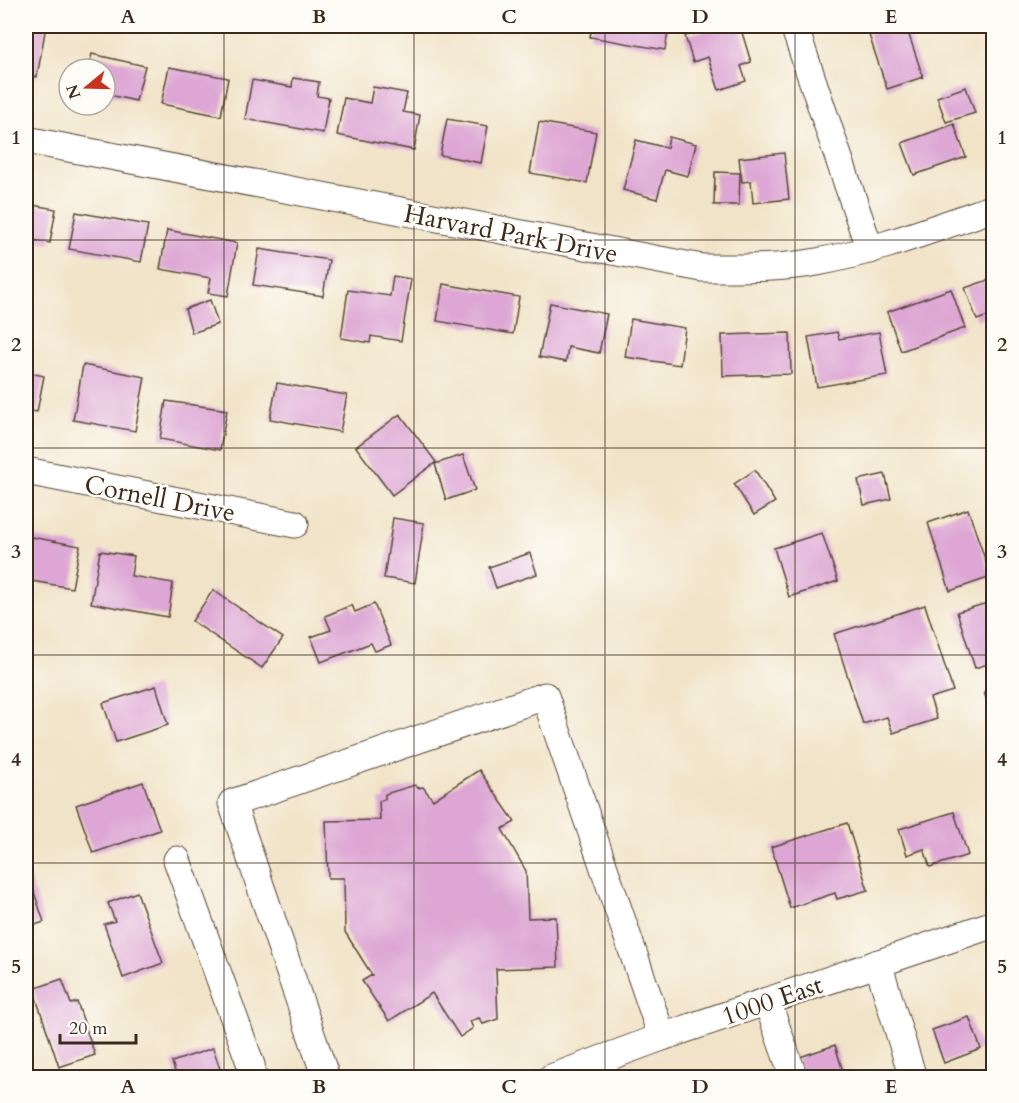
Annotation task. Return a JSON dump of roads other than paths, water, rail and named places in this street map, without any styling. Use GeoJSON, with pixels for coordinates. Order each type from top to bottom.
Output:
{"type":"FeatureCollection","features":[{"type":"Feature","properties":{"kind":"street"},"geometry":{"type":"LineString","coordinates":[[794,26],[870,250]]}},
{"type":"Feature","properties":{"kind":"street","name":"Harvard Park Drive"},"geometry":{"type":"LineString","coordinates":[[26,140],[702,268],[760,268],[816,262],[870,250],[993,208]]}},
{"type":"Feature","properties":{"kind":"street","name":"Cornell Drive"},"geometry":{"type":"LineString","coordinates":[[26,471],[295,524]]}},
{"type":"Feature","properties":{"kind":"street"},"geometry":{"type":"LineString","coordinates":[[326,1077],[232,803],[545,696],[662,1037]]}},
{"type":"Feature","properties":{"kind":"street"},"geometry":{"type":"LineString","coordinates":[[177,860],[251,1065],[253,1077]]}},
{"type":"Feature","properties":{"kind":"street","name":"1000 East"},"geometry":{"type":"LineString","coordinates":[[551,1077],[993,924]]}},
{"type":"Feature","properties":{"kind":"street"},"geometry":{"type":"LineString","coordinates":[[878,963],[913,1077]]}},
{"type":"Feature","properties":{"kind":"street"},"geometry":{"type":"LineString","coordinates":[[767,1001],[794,1077]]}}]}
